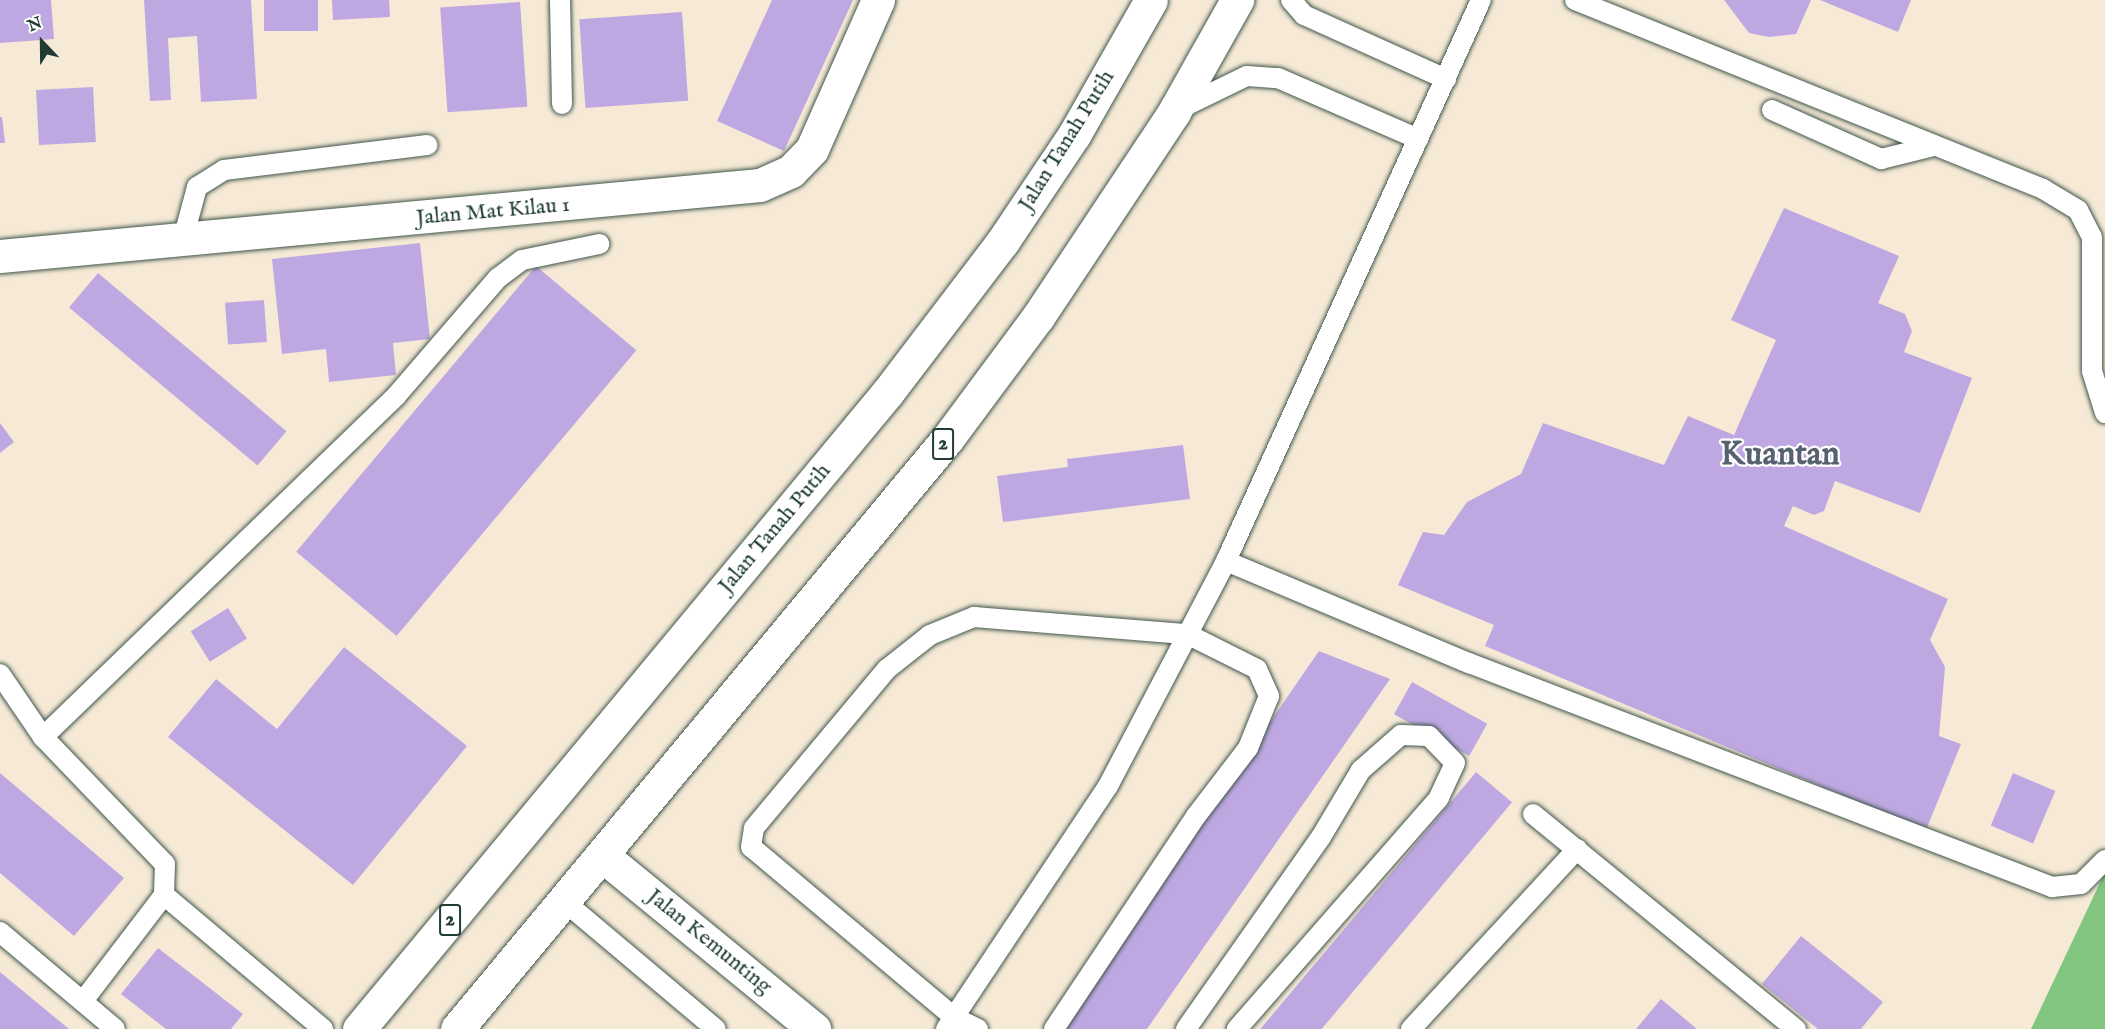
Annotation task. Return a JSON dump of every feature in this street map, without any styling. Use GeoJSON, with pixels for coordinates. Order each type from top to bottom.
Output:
{"type":"FeatureCollection","features":[{"type":"Feature","properties":{"kind":"main road","name":"Jalan Mat Kilau 1"},"geometry":{"type":"LineString","coordinates":[[0,256],[760,185],[791,171],[812,148],[879,0]]}},
{"type":"Feature","properties":{"kind":"main road","name":"Jalan Tanah Putih"},"geometry":{"type":"LineString","coordinates":[[359,1029],[888,392],[1061,154],[1151,0]]}},
{"type":"Feature","properties":{"kind":"main road","name":"2"},"geometry":{"type":"LineString","coordinates":[[458,1029],[948,438],[1038,317],[1174,112],[1237,0]]}},
{"type":"Feature","properties":{"kind":"main road","name":"Jalan Kemunting"},"geometry":{"type":"LineString","coordinates":[[603,856],[814,1029]]}},
{"type":"Feature","properties":{"kind":"lane"},"geometry":{"type":"LineString","coordinates":[[560,0],[562,104]]}},
{"type":"Feature","properties":{"kind":"lane"},"geometry":{"type":"LineString","coordinates":[[1291,0],[1304,15],[1446,79]]}},
{"type":"Feature","properties":{"kind":"lane"},"geometry":{"type":"LineString","coordinates":[[951,1024],[1108,786],[1226,561],[1481,0]]}},
{"type":"Feature","properties":{"kind":"lane"},"geometry":{"type":"LineString","coordinates":[[1575,0],[1608,6],[1934,146],[2043,189],[2078,210],[2092,237],[2092,371],[2105,413]]}},
{"type":"Feature","properties":{"kind":"lane"},"geometry":{"type":"LineString","coordinates":[[1174,112],[1247,76],[1278,78],[1418,140]]}},
{"type":"Feature","properties":{"kind":"lane"},"geometry":{"type":"LineString","coordinates":[[1772,110],[1881,159],[1934,146]]}},
{"type":"Feature","properties":{"kind":"lane"},"geometry":{"type":"LineString","coordinates":[[183,239],[197,187],[224,170],[427,145]]}},
{"type":"Feature","properties":{"kind":"lane"},"geometry":{"type":"LineString","coordinates":[[43,737],[396,396],[498,278],[522,260],[599,244]]}},
{"type":"Feature","properties":{"kind":"lane"},"geometry":{"type":"LineString","coordinates":[[1226,561],[1480,667],[2052,887],[2081,884],[2105,860]]}},
{"type":"Feature","properties":{"kind":"lane"},"geometry":{"type":"LineString","coordinates":[[978,1029],[951,1024],[751,847],[754,828],[887,669],[930,635],[974,617],[1187,634],[1257,669],[1269,696],[1248,748],[1196,816],[1054,1029]]}},
{"type":"Feature","properties":{"kind":"lane"},"geometry":{"type":"LineString","coordinates":[[0,674],[43,737],[165,864],[164,895],[83,1001]]}},
{"type":"Feature","properties":{"kind":"lane"},"geometry":{"type":"LineString","coordinates":[[1186,1029],[1321,837],[1361,770],[1401,735],[1429,736],[1455,763],[1439,798],[1237,1029]]}},
{"type":"Feature","properties":{"kind":"lane"},"geometry":{"type":"LineString","coordinates":[[1533,814],[1796,1029]]}},
{"type":"Feature","properties":{"kind":"lane"},"geometry":{"type":"LineString","coordinates":[[1416,1028],[1577,849]]}},
{"type":"Feature","properties":{"kind":"lane"},"geometry":{"type":"LineString","coordinates":[[164,895],[323,1029]]}},
{"type":"Feature","properties":{"kind":"lane"},"geometry":{"type":"LineString","coordinates":[[565,902],[716,1029]]}},
{"type":"Feature","properties":{"kind":"lane"},"geometry":{"type":"LineString","coordinates":[[0,933],[115,1029]]}},
{"type":"Feature","properties":{"kind":"green space"},"geometry":{"type":"Polygon","coordinates":[[[2105,872],[2105,1029],[2031,1029],[2105,872]]]}},
{"type":"Feature","properties":{"kind":"building"},"geometry":{"type":"Polygon","coordinates":[[[0,0],[51,0],[54,39],[0,43],[0,0]]]}},
{"type":"Feature","properties":{"kind":"building"},"geometry":{"type":"Polygon","coordinates":[[[144,0],[251,0],[257,99],[201,102],[197,36],[168,38],[171,100],[150,101],[144,0]]]}},
{"type":"Feature","properties":{"kind":"building"},"geometry":{"type":"Polygon","coordinates":[[[264,0],[318,0],[318,31],[264,31],[264,0]]]}},
{"type":"Feature","properties":{"kind":"building"},"geometry":{"type":"Polygon","coordinates":[[[332,0],[389,0],[390,17],[333,20],[332,0]]]}},
{"type":"Feature","properties":{"kind":"building"},"geometry":{"type":"Polygon","coordinates":[[[772,0],[853,0],[784,151],[717,121],[772,0]]]}},
{"type":"Feature","properties":{"kind":"building"},"geometry":{"type":"Polygon","coordinates":[[[1724,0],[1811,0],[1796,34],[1769,37],[1749,33],[1724,0]]]}},
{"type":"Feature","properties":{"kind":"building"},"geometry":{"type":"Polygon","coordinates":[[[1820,0],[1911,0],[1898,32],[1820,0]]]}},
{"type":"Feature","properties":{"kind":"building"},"geometry":{"type":"Polygon","coordinates":[[[520,2],[527,107],[448,112],[440,8],[520,2]]]}},
{"type":"Feature","properties":{"kind":"building"},"geometry":{"type":"Polygon","coordinates":[[[682,12],[688,101],[585,108],[579,19],[682,12]]]}},
{"type":"Feature","properties":{"kind":"building"},"geometry":{"type":"Polygon","coordinates":[[[93,87],[96,142],[39,145],[36,90],[93,87]]]}},
{"type":"Feature","properties":{"kind":"building"},"geometry":{"type":"Polygon","coordinates":[[[0,117],[2,117],[5,143],[0,143],[0,117]]]}},
{"type":"Feature","properties":{"kind":"building"},"geometry":{"type":"Polygon","coordinates":[[[1784,208],[1899,256],[1878,303],[1905,314],[1912,331],[1904,352],[1972,378],[1920,513],[1835,481],[1824,511],[1814,515],[1793,506],[1784,526],[1948,599],[1930,640],[1945,667],[1939,736],[1961,744],[1926,830],[1485,646],[1494,625],[1398,585],[1423,532],[1444,535],[1467,502],[1521,474],[1543,423],[1664,465],[1688,416],[1734,435],[1776,340],[1731,320],[1784,208]]]}},
{"type":"Feature","properties":{"kind":"building"},"geometry":{"type":"Polygon","coordinates":[[[420,243],[430,339],[393,343],[396,375],[329,382],[326,349],[282,354],[272,259],[420,243]]]}},
{"type":"Feature","properties":{"kind":"building"},"geometry":{"type":"Polygon","coordinates":[[[536,266],[636,350],[397,636],[296,552],[536,266]]]}},
{"type":"Feature","properties":{"kind":"building"},"geometry":{"type":"Polygon","coordinates":[[[98,273],[286,431],[258,466],[69,307],[98,273]]]}},
{"type":"Feature","properties":{"kind":"building"},"geometry":{"type":"Polygon","coordinates":[[[264,300],[267,342],[228,345],[225,303],[264,300]]]}},
{"type":"Feature","properties":{"kind":"building"},"geometry":{"type":"Polygon","coordinates":[[[0,423],[14,442],[0,453],[0,423]]]}},
{"type":"Feature","properties":{"kind":"building"},"geometry":{"type":"Polygon","coordinates":[[[1183,445],[1190,499],[1003,522],[997,476],[1068,467],[1067,459],[1183,445]]]}},
{"type":"Feature","properties":{"kind":"building"},"geometry":{"type":"Polygon","coordinates":[[[228,608],[247,639],[210,662],[191,631],[228,608]]]}},
{"type":"Feature","properties":{"kind":"building"},"geometry":{"type":"Polygon","coordinates":[[[344,647],[467,746],[353,885],[168,737],[216,679],[277,729],[344,647]]]}},
{"type":"Feature","properties":{"kind":"building"},"geometry":{"type":"Polygon","coordinates":[[[1319,651],[1390,679],[1147,1029],[1058,1029],[1319,651]]]}},
{"type":"Feature","properties":{"kind":"building"},"geometry":{"type":"Polygon","coordinates":[[[1412,682],[1487,724],[1469,756],[1394,714],[1412,682]]]}},
{"type":"Feature","properties":{"kind":"building"},"geometry":{"type":"Polygon","coordinates":[[[1476,772],[1512,802],[1322,1029],[1260,1029],[1476,772]]]}},
{"type":"Feature","properties":{"kind":"building"},"geometry":{"type":"Polygon","coordinates":[[[0,773],[124,878],[74,936],[0,873],[0,773]]]}},
{"type":"Feature","properties":{"kind":"building"},"geometry":{"type":"Polygon","coordinates":[[[2013,773],[2055,791],[2033,843],[1991,825],[2013,773]]]}},
{"type":"Feature","properties":{"kind":"building"},"geometry":{"type":"Polygon","coordinates":[[[1801,936],[1883,1002],[1861,1029],[1818,1029],[1762,984],[1801,936]]]}},
{"type":"Feature","properties":{"kind":"building"},"geometry":{"type":"Polygon","coordinates":[[[158,948],[243,1014],[231,1029],[166,1029],[121,994],[158,948]]]}},
{"type":"Feature","properties":{"kind":"building"},"geometry":{"type":"Polygon","coordinates":[[[0,972],[69,1029],[0,1029],[0,972]]]}},
{"type":"Feature","properties":{"kind":"building"},"geometry":{"type":"Polygon","coordinates":[[[1661,999],[1697,1029],[1636,1029],[1661,999]]]}},
{"type":"Feature","properties":{"kind":"district","name":"Kuantan"},"geometry":{"type":"Point","coordinates":[1780,455]}}]}
